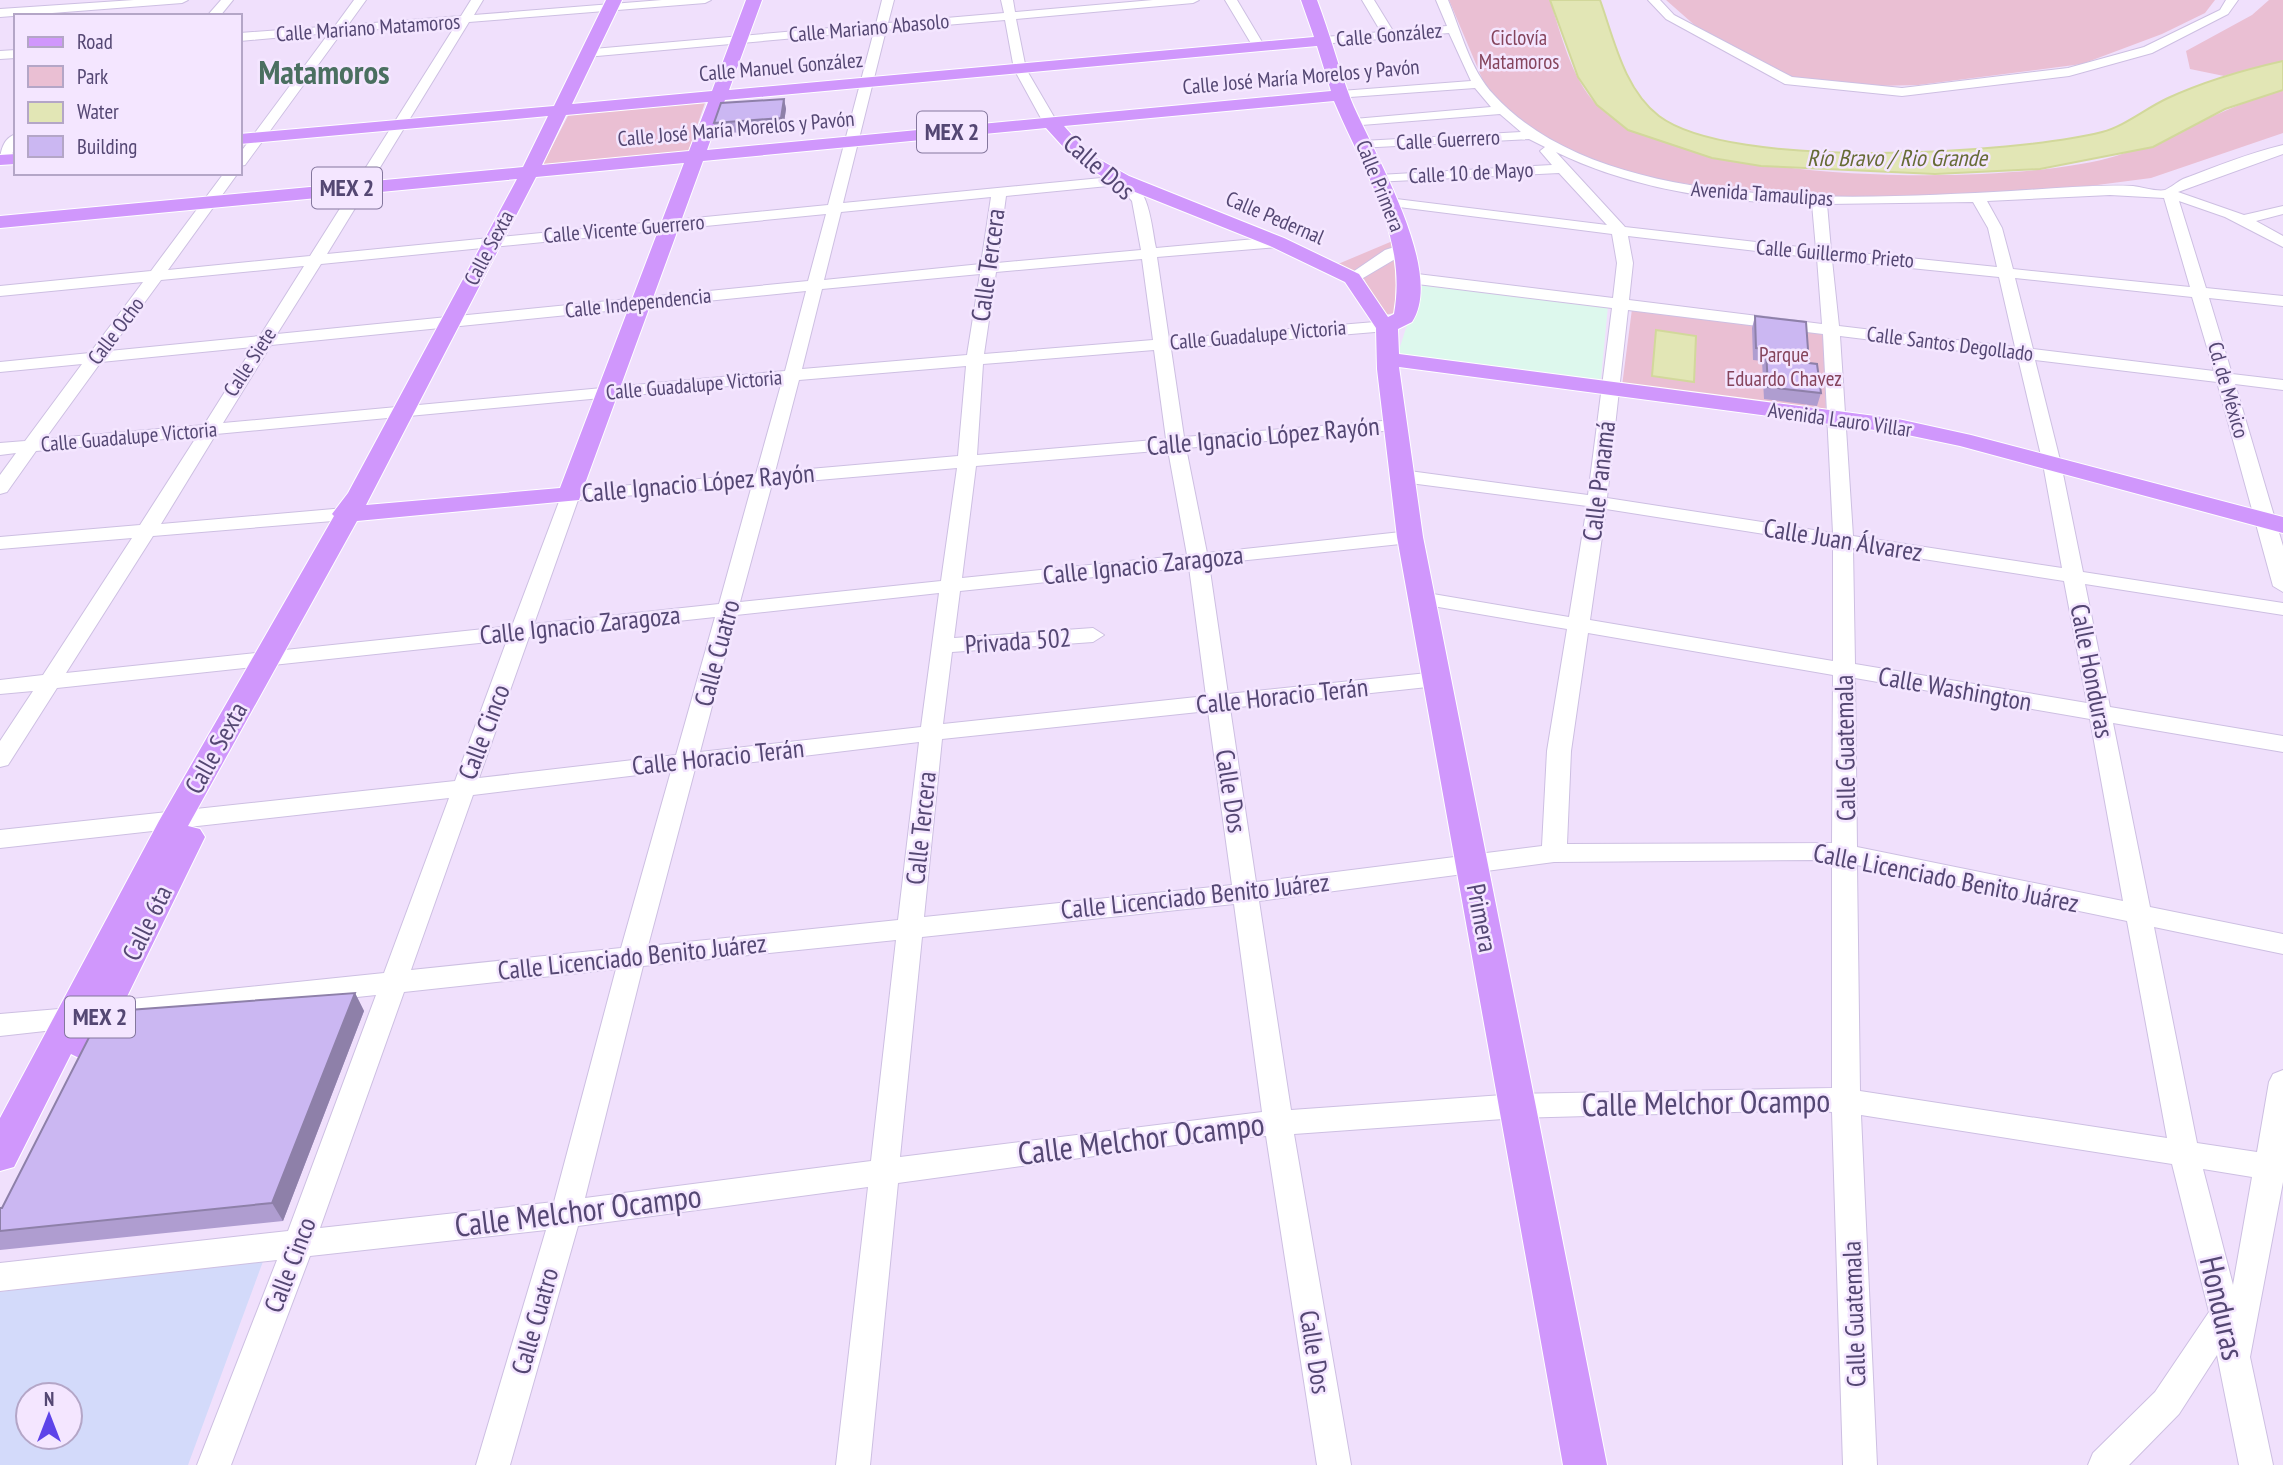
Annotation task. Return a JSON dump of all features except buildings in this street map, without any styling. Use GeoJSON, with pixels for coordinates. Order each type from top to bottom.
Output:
{"type":"FeatureCollection","features":[{"type":"Feature","properties":{"kind":"main road","name":"Calle Cinco"},"geometry":{"type":"LineString","coordinates":[[570,495],[754,0]]}},
{"type":"Feature","properties":{"kind":"main road","name":"Calle Primera"},"geometry":{"type":"LineString","coordinates":[[1309,0],[1341,95],[1379,179],[1404,249],[1409,278],[1404,317],[1387,326]]}},
{"type":"Feature","properties":{"kind":"main road","name":"Calle Sexta"},"geometry":{"type":"LineString","coordinates":[[186,820],[356,507],[402,411],[562,110],[586,52],[612,4]]}},
{"type":"Feature","properties":{"kind":"main road","name":"Calle Manuel González"},"geometry":{"type":"LineString","coordinates":[[242,139],[1325,41]]}},
{"type":"Feature","properties":{"kind":"main road","name":"Calle José María Morelos y Pavón"},"geometry":{"type":"LineString","coordinates":[[0,222],[1341,95]]}},
{"type":"Feature","properties":{"kind":"main road","name":"Calle Dos"},"geometry":{"type":"LineString","coordinates":[[1050,122],[1082,157],[1122,180]]}},
{"type":"Feature","properties":{"kind":"main road","name":"Calle Pedernal"},"geometry":{"type":"LineString","coordinates":[[1122,180],[1277,242],[1352,278]]}},
{"type":"Feature","properties":{"kind":"main road"},"geometry":{"type":"LineString","coordinates":[[1352,278],[1359,285],[1377,319],[1387,326],[1388,364]]}},
{"type":"Feature","properties":{"kind":"main road","name":"Avenida Lauro Villar"},"geometry":{"type":"LineString","coordinates":[[1388,364],[1838,423],[2052,469],[2275,528]]}},
{"type":"Feature","properties":{"kind":"main road","name":"Primera"},"geometry":{"type":"LineString","coordinates":[[1388,364],[1410,537],[1585,1465]]}},
{"type":"Feature","properties":{"kind":"main road","name":"Calle Ignacio López Rayón"},"geometry":{"type":"LineString","coordinates":[[356,507],[570,495]]}},
{"type":"Feature","properties":{"kind":"main road","name":"Calle 6ta"},"geometry":{"type":"LineString","coordinates":[[13,1188],[87,1016],[186,820]]}},
{"type":"Feature","properties":{"kind":"main road","name":"Calle 6ta"},"geometry":{"type":"LineString","coordinates":[[0,1154],[87,1016]]}},
{"type":"Feature","properties":{"kind":"street"},"geometry":{"type":"LineString","coordinates":[[0,11],[8,0]]}},
{"type":"Feature","properties":{"kind":"street"},"geometry":{"type":"LineString","coordinates":[[0,11],[106,7],[182,0]]}},
{"type":"Feature","properties":{"kind":"street"},"geometry":{"type":"LineString","coordinates":[[215,14],[227,0]]}},
{"type":"Feature","properties":{"kind":"street"},"geometry":{"type":"LineString","coordinates":[[242,159],[360,0]]}},
{"type":"Feature","properties":{"kind":"street","name":"Calle Siete"},"geometry":{"type":"LineString","coordinates":[[0,759],[146,532],[207,430],[361,187],[397,124],[477,0]]}},
{"type":"Feature","properties":{"kind":"street","name":"Calle Mariano Matamoros"},"geometry":{"type":"LineString","coordinates":[[242,37],[464,20],[612,4],[705,0]]}},
{"type":"Feature","properties":{"kind":"street","name":"Calle Cuatro"},"geometry":{"type":"LineString","coordinates":[[493,1465],[566,1214],[632,957],[792,375],[869,83],[888,0]]}},
{"type":"Feature","properties":{"kind":"street","name":"Calle Dos"},"geometry":{"type":"LineString","coordinates":[[1007,0],[1020,69],[1050,122]]}},
{"type":"Feature","properties":{"kind":"street","name":"Calle Mariano Abasolo"},"geometry":{"type":"LineString","coordinates":[[586,52],[1193,0]]}},
{"type":"Feature","properties":{"kind":"street"},"geometry":{"type":"LineString","coordinates":[[1231,0],[1259,47]]}},
{"type":"Feature","properties":{"kind":"street"},"geometry":{"type":"LineString","coordinates":[[1368,0],[1389,35]]}},
{"type":"Feature","properties":{"kind":"street","name":"Avenida Tamaulipas"},"geometry":{"type":"LineString","coordinates":[[1442,0],[1477,83],[1500,110],[1535,137],[1587,164],[1634,180],[1701,190],[1819,199],[1978,198],[2127,192],[2170,194]]}},
{"type":"Feature","properties":{"kind":"street"},"geometry":{"type":"LineString","coordinates":[[1649,4],[1788,81],[1902,92],[2069,72],[2148,50],[2224,12],[2232,0]]}},
{"type":"Feature","properties":{"kind":"street","name":"Calle González"},"geometry":{"type":"LineString","coordinates":[[1325,41],[1453,29]]}},
{"type":"Feature","properties":{"kind":"street","name":"Calle José María Morelos y Pavón"},"geometry":{"type":"LineString","coordinates":[[1341,95],[1477,83]]}},
{"type":"Feature","properties":{"kind":"street"},"geometry":{"type":"LineString","coordinates":[[1354,123],[1500,110]]}},
{"type":"Feature","properties":{"kind":"street"},"geometry":{"type":"LineString","coordinates":[[1535,137],[1619,229]]}},
{"type":"Feature","properties":{"kind":"street","name":"Calle Guerrero"},"geometry":{"type":"LineString","coordinates":[[1363,145],[1535,137]]}},
{"type":"Feature","properties":{"kind":"street"},"geometry":{"type":"LineString","coordinates":[[0,160],[14,141]]}},
{"type":"Feature","properties":{"kind":"street"},"geometry":{"type":"LineString","coordinates":[[2281,240],[2238,216],[2170,194],[2172,189],[2186,183],[2283,149]]}},
{"type":"Feature","properties":{"kind":"street","name":"Calle 10 de Mayo"},"geometry":{"type":"LineString","coordinates":[[1379,179],[1564,168]]}},
{"type":"Feature","properties":{"kind":"street","name":"Calle Ocho"},"geometry":{"type":"LineString","coordinates":[[0,488],[230,175]]}},
{"type":"Feature","properties":{"kind":"street","name":"Calle Dos"},"geometry":{"type":"LineString","coordinates":[[1122,180],[1139,200],[1149,254],[1176,443],[1198,559],[1278,1122],[1334,1465]]}},
{"type":"Feature","properties":{"kind":"street","name":"Calle Vicente Guerrero"},"geometry":{"type":"LineString","coordinates":[[0,291],[1122,180]]}},
{"type":"Feature","properties":{"kind":"street"},"geometry":{"type":"LineString","coordinates":[[2127,192],[2186,183],[2226,205],[2238,216]]}},
{"type":"Feature","properties":{"kind":"street","name":"Calle Tercera"},"geometry":{"type":"LineString","coordinates":[[853,1465],[931,733],[967,460],[975,361],[999,193]]}},
{"type":"Feature","properties":{"kind":"street","name":"Cd. de México"},"geometry":{"type":"LineString","coordinates":[[2170,194],[2225,378],[2275,528],[2283,586]]}},
{"type":"Feature","properties":{"kind":"street","name":"Calle Honduras"},"geometry":{"type":"LineString","coordinates":[[1978,198],[1995,228],[2027,353],[2101,715],[2184,1152]]}},
{"type":"Feature","properties":{"kind":"street","name":"Calle Guatemala"},"geometry":{"type":"LineString","coordinates":[[1819,199],[1833,330],[1843,540],[1847,854],[1846,1101],[1860,1465]]}},
{"type":"Feature","properties":{"kind":"street","name":"Calle Guillermo Prieto"},"geometry":{"type":"LineString","coordinates":[[1388,202],[1825,253],[2283,301]]}},
{"type":"Feature","properties":{"kind":"street"},"geometry":{"type":"LineString","coordinates":[[2238,216],[2283,209]]}},
{"type":"Feature","properties":{"kind":"street","name":"Calle Panamá"},"geometry":{"type":"LineString","coordinates":[[1554,853],[1559,751],[1580,625],[1621,304],[1625,263],[1619,229]]}},
{"type":"Feature","properties":{"kind":"street","name":"Calle Independencia"},"geometry":{"type":"LineString","coordinates":[[0,367],[988,268],[1277,242]]}},
{"type":"Feature","properties":{"kind":"street"},"geometry":{"type":"LineString","coordinates":[[1352,278],[1390,253],[1404,249]]}},
{"type":"Feature","properties":{"kind":"street","name":"Calle Santos Degollado"},"geometry":{"type":"LineString","coordinates":[[1409,278],[2283,385]]}},
{"type":"Feature","properties":{"kind":"street","name":"Calle Guadalupe Victoria"},"geometry":{"type":"LineString","coordinates":[[0,449],[792,375],[1387,326]]}},
{"type":"Feature","properties":{"kind":"street","name":"Calle Ignacio López Rayón"},"geometry":{"type":"LineString","coordinates":[[570,495],[763,476],[1395,425]]}},
{"type":"Feature","properties":{"kind":"street","name":"Calle Juan Álvarez"},"geometry":{"type":"LineString","coordinates":[[1402,476],[1597,502],[2283,609]]}},
{"type":"Feature","properties":{"kind":"street","name":"Calle Cinco"},"geometry":{"type":"LineString","coordinates":[[214,1465],[299,1244],[570,495]]}},
{"type":"Feature","properties":{"kind":"street","name":"Calle Ignacio López Rayón"},"geometry":{"type":"LineString","coordinates":[[0,543],[146,532],[356,507]]}},
{"type":"Feature","properties":{"kind":"street","name":"Calle Ignacio Zaragoza"},"geometry":{"type":"LineString","coordinates":[[0,687],[1410,537]]}},
{"type":"Feature","properties":{"kind":"street","name":"Calle Washington"},"geometry":{"type":"LineString","coordinates":[[1421,598],[2283,744]]}},
{"type":"Feature","properties":{"kind":"street","name":"Privada 502"},"geometry":{"type":"LineString","coordinates":[[942,646],[1093,635]]}},
{"type":"Feature","properties":{"kind":"street","name":"Calle Horacio Terán"},"geometry":{"type":"LineString","coordinates":[[0,839],[186,820],[687,760],[1437,679]]}},
{"type":"Feature","properties":{"kind":"street","name":"Calle Licenciado Benito Juárez"},"geometry":{"type":"LineString","coordinates":[[0,1025],[1246,893],[1554,853],[1820,851],[1847,854],[2283,944]]}},
{"type":"Feature","properties":{"kind":"street"},"geometry":{"type":"LineString","coordinates":[[2235,1366],[2275,1168],[2283,1082]]}},
{"type":"Feature","properties":{"kind":"street","name":"Calle Melchor Ocampo"},"geometry":{"type":"LineString","coordinates":[[0,1277],[566,1214],[883,1170],[1278,1122],[1517,1106],[1811,1098],[1846,1101],[2275,1168]]}},
{"type":"Feature","properties":{"kind":"street","name":"Honduras"},"geometry":{"type":"LineString","coordinates":[[2184,1152],[2225,1315],[2256,1465]]}},
{"type":"Feature","properties":{"kind":"street"},"geometry":{"type":"LineString","coordinates":[[2105,1465],[2167,1403],[2225,1315]]}},
{"type":"Feature","properties":{"kind":"shaded area"},"geometry":{"type":"Polygon","coordinates":[[[1420,285],[1608,306],[1601,378],[1597,380],[1397,356],[1420,285]]]}},
{"type":"Feature","properties":{"kind":"shaded area"},"geometry":{"type":"Polygon","coordinates":[[[265,1256],[188,1465],[0,1465],[0,1292],[265,1256]]]}},
{"type":"Feature","properties":{"kind":"green space","name":"Ciclovía Matamoros"},"geometry":{"type":"Polygon","coordinates":[[[1449,0],[1550,0],[1574,69],[1597,105],[1637,132],[1696,152],[1768,165],[1847,173],[1927,175],[2002,173],[2067,166],[2137,149],[2240,105],[2283,90],[2283,133],[2151,178],[2059,190],[1899,198],[1821,197],[1659,181],[1603,167],[1539,134],[1506,110],[1484,83],[1449,0]]]}},
{"type":"Feature","properties":{"kind":"green space"},"geometry":{"type":"Polygon","coordinates":[[[1666,0],[2215,0],[2205,13],[2162,34],[2082,64],[1918,85],[1875,86],[1788,77],[1699,29],[1666,0]]]}},
{"type":"Feature","properties":{"kind":"green space"},"geometry":{"type":"Polygon","coordinates":[[[2269,0],[2283,0],[2283,61],[2224,76],[2190,69],[2186,51],[2252,15],[2269,0]]]}},
{"type":"Feature","properties":{"kind":"green space"},"geometry":{"type":"Polygon","coordinates":[[[706,100],[688,152],[542,166],[570,112],[706,100]]]}},
{"type":"Feature","properties":{"kind":"green space"},"geometry":{"type":"Polygon","coordinates":[[[1395,240],[1404,279],[1395,313],[1383,315],[1364,279],[1338,264],[1395,240]]]}},
{"type":"Feature","properties":{"kind":"green space","name":"Parque Eduardo Chavez"},"geometry":{"type":"Polygon","coordinates":[[[1632,309],[1824,331],[1826,414],[1622,386],[1632,309]]]}},
{"type":"Feature","properties":{"kind":"water","name":"Río Bravo / Rio Grande"},"geometry":{"type":"Polygon","coordinates":[[[1550,0],[1600,0],[1629,78],[1647,105],[1659,116],[1695,133],[1746,145],[1808,151],[1874,153],[2006,147],[2060,140],[2111,129],[2196,86],[2283,61],[2283,90],[2225,109],[2153,147],[2040,169],[1935,174],[1761,166],[1712,158],[1628,130],[1597,105],[1578,77],[1550,0]]]}},
{"type":"Feature","properties":{"kind":"water"},"geometry":{"type":"Polygon","coordinates":[[[1656,330],[1696,336],[1694,382],[1652,376],[1656,330]]]}},
{"type":"Feature","properties":{"kind":"district","name":"Matamoros"},"geometry":{"type":"Point","coordinates":[324,72]}}]}
